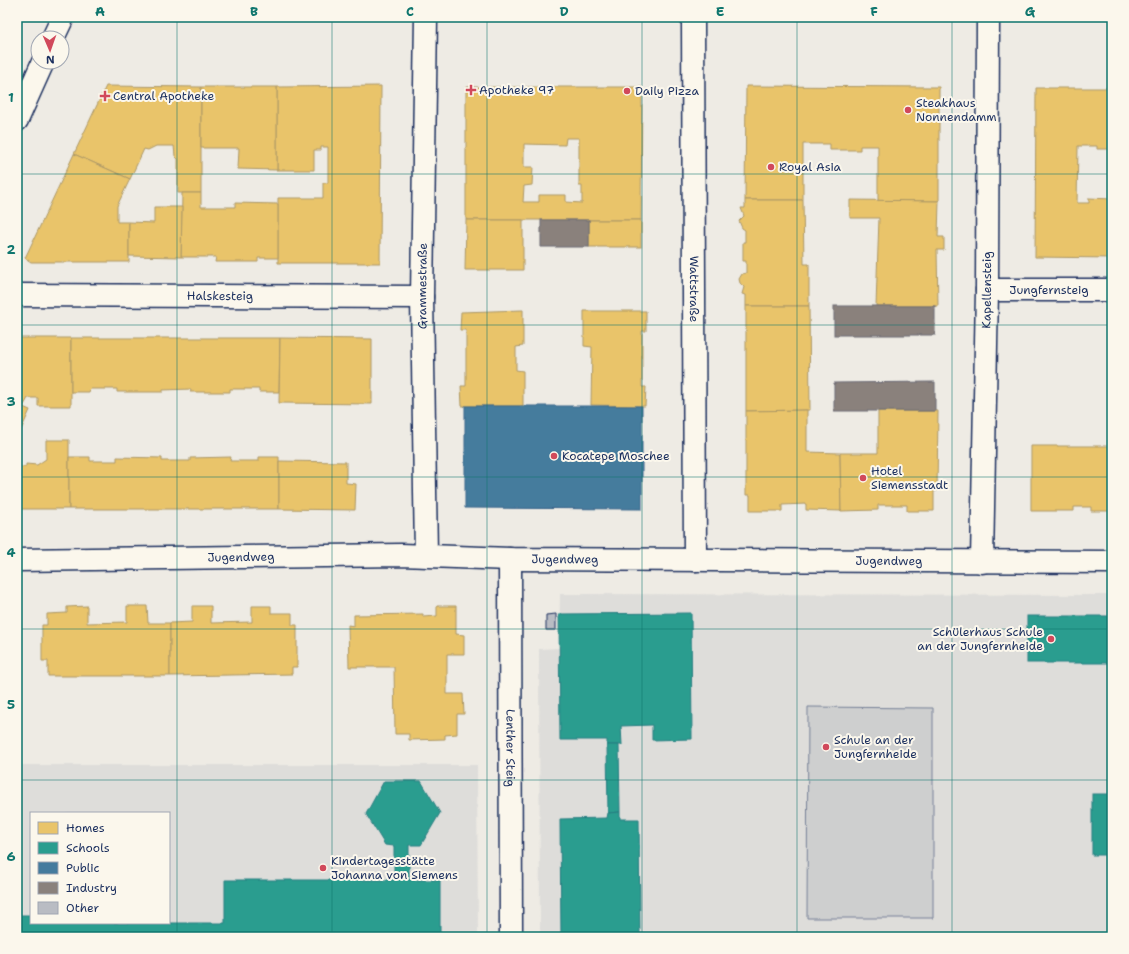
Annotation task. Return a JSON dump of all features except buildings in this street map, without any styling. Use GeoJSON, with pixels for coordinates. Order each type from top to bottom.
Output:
{"type":"FeatureCollection","features":[{"type":"Feature","properties":{"kind":"street"},"geometry":{"type":"LineString","coordinates":[[57,30],[63,17]]}},
{"type":"Feature","properties":{"kind":"street","name":"Grammestraße"},"geometry":{"type":"LineString","coordinates":[[426,17],[423,130],[422,297],[426,555]]}},
{"type":"Feature","properties":{"kind":"street","name":"Wattstraße"},"geometry":{"type":"LineString","coordinates":[[693,17],[695,560]]}},
{"type":"Feature","properties":{"kind":"street","name":"Kapellensteig"},"geometry":{"type":"LineString","coordinates":[[982,562],[987,290],[988,17]]}},
{"type":"Feature","properties":{"kind":"street"},"geometry":{"type":"LineString","coordinates":[[17,120],[39,70]]}},
{"type":"Feature","properties":{"kind":"street","name":"Jungfernsteig"},"geometry":{"type":"LineString","coordinates":[[987,290],[1112,290]]}},
{"type":"Feature","properties":{"kind":"street","name":"Halskesteig"},"geometry":{"type":"LineString","coordinates":[[17,295],[422,297]]}},
{"type":"Feature","properties":{"kind":"street","name":"Jugendweg"},"geometry":{"type":"LineString","coordinates":[[17,560],[426,555],[510,559],[1112,562]]}},
{"type":"Feature","properties":{"kind":"street","name":"Lenther Steig"},"geometry":{"type":"LineString","coordinates":[[510,559],[511,937]]}},
{"type":"Feature","properties":{"kind":"shaded area","name":"Schule an der Jungfernheide"},"geometry":{"type":"Polygon","coordinates":[[[560,594],[1112,595],[1112,937],[540,937],[539,649],[559,648],[560,594]]]}},
{"type":"Feature","properties":{"kind":"shaded area"},"geometry":{"type":"Polygon","coordinates":[[[808,707],[933,708],[933,918],[807,918],[808,707]]]}},
{"type":"Feature","properties":{"kind":"shaded area","name":"Kindertagesstätte Johanna von Siemens"},"geometry":{"type":"Polygon","coordinates":[[[17,765],[477,765],[478,937],[17,937],[17,765]]]}},
{"type":"Feature","properties":{"kind":"place","name":"Apotheke 97"},"geometry":{"type":"Point","coordinates":[471,90]}},
{"type":"Feature","properties":{"kind":"place","name":"Daily Pizza"},"geometry":{"type":"Point","coordinates":[627,91]}},
{"type":"Feature","properties":{"kind":"place","name":"Central Apotheke"},"geometry":{"type":"Point","coordinates":[105,96]}},
{"type":"Feature","properties":{"kind":"place","name":"Steakhaus Nonnendamm"},"geometry":{"type":"Point","coordinates":[908,110]}},
{"type":"Feature","properties":{"kind":"place","name":"Royal Asia"},"geometry":{"type":"Point","coordinates":[771,167]}},
{"type":"Feature","properties":{"kind":"place","name":"Kocatepe Moschee"},"geometry":{"type":"Point","coordinates":[554,456]}},
{"type":"Feature","properties":{"kind":"place","name":"Hotel Siemensstadt"},"geometry":{"type":"Point","coordinates":[863,478]}},
{"type":"Feature","properties":{"kind":"place","name":"Schülerhaus Schule an der Jungfernheide"},"geometry":{"type":"Point","coordinates":[1051,639]}},
{"type":"Feature","properties":{"kind":"place","name":"Schule an der Jungfernheide"},"geometry":{"type":"Point","coordinates":[826,747]}},
{"type":"Feature","properties":{"kind":"place","name":"Kindertagesstätte Johanna von Siemens"},"geometry":{"type":"Point","coordinates":[323,868]}}]}
